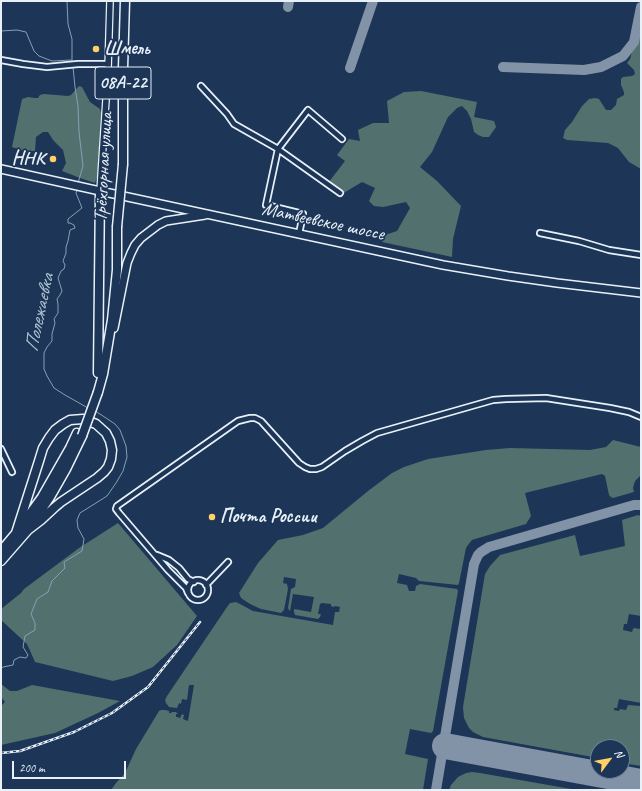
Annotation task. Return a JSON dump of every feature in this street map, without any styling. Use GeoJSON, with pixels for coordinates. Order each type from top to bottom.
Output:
{"type":"FeatureCollection","features":[{"type":"Feature","properties":{"kind":"highway","name":"Трёхгорная улица"},"geometry":{"type":"LineString","coordinates":[[101,373],[112,320],[117,270],[117,227],[123,164],[125,1]]}},
{"type":"Feature","properties":{"kind":"highway"},"geometry":{"type":"LineString","coordinates":[[1,561],[28,530],[50,498],[63,475],[80,434],[101,373],[100,191]]}},
{"type":"Feature","properties":{"kind":"highway"},"geometry":{"type":"LineString","coordinates":[[16,533],[39,461],[49,438],[62,424],[70,420],[83,419],[96,424],[106,433],[110,441],[112,450],[108,467],[97,478],[54,507],[28,530]]}},
{"type":"Feature","properties":{"kind":"highway"},"geometry":{"type":"LineString","coordinates":[[1,551],[42,497],[70,448],[80,434]]}},
{"type":"Feature","properties":{"kind":"main road","name":"Матвеевское шоссе"},"geometry":{"type":"LineString","coordinates":[[1,169],[443,265],[486,273],[641,293]]}},
{"type":"Feature","properties":{"kind":"main road"},"geometry":{"type":"LineString","coordinates":[[101,373],[112,340],[127,263],[135,245],[149,231],[162,223],[176,219],[211,215]]}},
{"type":"Feature","properties":{"kind":"street"},"geometry":{"type":"LineString","coordinates":[[100,191],[108,64],[110,1]]}},
{"type":"Feature","properties":{"kind":"street"},"geometry":{"type":"LineString","coordinates":[[1,60],[47,67],[78,64],[108,64]]}},
{"type":"Feature","properties":{"kind":"street"},"geometry":{"type":"LineString","coordinates":[[201,86],[227,114],[234,124],[278,149],[340,193]]}},
{"type":"Feature","properties":{"kind":"street"},"geometry":{"type":"LineString","coordinates":[[299,234],[303,214],[266,205],[278,149],[308,110],[342,139]]}},
{"type":"Feature","properties":{"kind":"street"},"geometry":{"type":"LineString","coordinates":[[540,233],[579,241],[610,250],[641,255]]}},
{"type":"Feature","properties":{"kind":"street"},"geometry":{"type":"LineString","coordinates":[[188,593],[189,586],[194,582],[200,581],[206,585],[206,596],[201,600],[195,600],[192,598],[188,593],[186,588],[153,554],[116,510],[117,506],[238,421],[255,418],[261,421],[299,464],[310,470],[316,470],[345,451],[377,433],[493,400],[513,398],[546,398],[610,408],[629,412],[641,417]]}},
{"type":"Feature","properties":{"kind":"street"},"geometry":{"type":"LineString","coordinates":[[1,449],[12,472]]}},
{"type":"Feature","properties":{"kind":"street"},"geometry":{"type":"LineString","coordinates":[[153,554],[169,560],[179,568],[188,579],[194,582]]}},
{"type":"Feature","properties":{"kind":"street"},"geometry":{"type":"LineString","coordinates":[[206,585],[228,562]]}},
{"type":"Feature","properties":{"kind":"green space"},"geometry":{"type":"Polygon","coordinates":[[[641,17],[641,169],[629,162],[618,148],[608,143],[567,140],[563,138],[565,130],[582,106],[589,99],[599,99],[606,110],[611,110],[616,105],[617,99],[624,95],[621,79],[623,77],[632,76],[635,74],[634,70],[627,63],[630,59],[641,17]]]}},
{"type":"Feature","properties":{"kind":"green space"},"geometry":{"type":"Polygon","coordinates":[[[79,86],[82,87],[90,102],[100,109],[101,113],[98,174],[95,183],[62,171],[66,163],[63,150],[53,140],[48,132],[43,132],[36,137],[35,151],[25,151],[12,147],[22,99],[28,97],[38,98],[40,95],[44,94],[68,96],[71,95],[79,86]]]}},
{"type":"Feature","properties":{"kind":"green space"},"geometry":{"type":"Polygon","coordinates":[[[421,91],[477,102],[474,117],[494,121],[496,127],[489,137],[478,135],[474,132],[471,119],[467,111],[462,106],[457,108],[448,117],[432,152],[420,167],[437,181],[461,206],[453,239],[452,257],[382,242],[385,235],[397,231],[410,208],[406,202],[383,207],[374,206],[369,201],[375,188],[362,182],[342,194],[328,183],[345,161],[337,155],[349,139],[360,141],[358,130],[373,123],[389,123],[387,101],[404,92],[421,91]]]}},
{"type":"Feature","properties":{"kind":"green space"},"geometry":{"type":"Polygon","coordinates":[[[613,440],[641,447],[641,475],[635,481],[633,488],[634,492],[613,498],[611,497],[609,495],[605,476],[602,474],[525,493],[531,516],[526,524],[472,540],[466,548],[458,585],[419,581],[416,578],[399,574],[397,583],[407,585],[409,591],[415,591],[416,586],[420,584],[457,589],[458,591],[433,731],[431,733],[410,729],[405,754],[428,759],[423,790],[111,790],[125,773],[136,749],[159,711],[165,710],[169,711],[169,713],[176,712],[178,714],[176,714],[176,717],[179,718],[182,714],[184,715],[183,719],[188,721],[194,685],[189,685],[187,700],[182,699],[181,704],[179,703],[177,708],[169,707],[165,700],[230,603],[236,602],[253,611],[333,625],[335,612],[339,612],[340,607],[331,606],[331,604],[320,604],[318,614],[321,614],[318,619],[295,615],[294,609],[311,612],[314,597],[293,594],[290,611],[289,610],[291,589],[295,587],[296,579],[284,577],[283,583],[287,584],[288,589],[284,610],[281,613],[261,609],[241,598],[239,593],[258,563],[278,540],[303,535],[323,528],[392,473],[404,467],[428,459],[486,450],[510,448],[590,450],[606,447],[613,440]]]}},
{"type":"Feature","properties":{"kind":"green space"},"geometry":{"type":"Polygon","coordinates":[[[638,515],[641,516],[641,616],[629,614],[627,624],[624,624],[623,630],[632,632],[634,628],[641,629],[641,703],[619,699],[617,708],[614,708],[614,710],[626,710],[628,705],[641,706],[641,766],[630,764],[630,739],[590,739],[590,757],[483,737],[473,732],[469,728],[464,718],[463,707],[485,574],[490,566],[500,555],[575,535],[580,556],[625,546],[622,520],[638,515]]]}},
{"type":"Feature","properties":{"kind":"green space"},"geometry":{"type":"Polygon","coordinates":[[[118,523],[197,616],[177,645],[153,667],[132,676],[113,681],[35,662],[27,644],[1,620],[1,609],[24,589],[79,548],[118,523]]]}},
{"type":"Feature","properties":{"kind":"green space"},"geometry":{"type":"Polygon","coordinates":[[[1,684],[10,691],[17,691],[32,685],[120,701],[55,733],[1,745],[1,706],[5,702],[1,697],[1,684]]]}},
{"type":"Feature","properties":{"kind":"green space"},"geometry":{"type":"Polygon","coordinates":[[[472,772],[577,790],[449,790],[451,785],[458,777],[472,772]]]}},
{"type":"Feature","properties":{"kind":"waterway","name":"Полежаевка"},"geometry":{"type":"LineString","coordinates":[[67,1],[68,24],[72,39],[72,62]]}},
{"type":"Feature","properties":{"kind":"waterway","name":"Полежаевка"},"geometry":{"type":"LineString","coordinates":[[1,31],[17,30],[26,32],[34,51],[39,56],[52,61],[71,60]]}},
{"type":"Feature","properties":{"kind":"waterway","name":"Полежаевка"},"geometry":{"type":"LineString","coordinates":[[73,67],[83,166],[78,183]]}},
{"type":"Feature","properties":{"kind":"waterway","name":"Полежаевка"},"geometry":{"type":"LineString","coordinates":[[77,190],[76,193],[82,208],[68,219],[68,223],[74,225],[75,228],[70,230],[63,261],[65,265],[58,278],[62,291],[57,299],[58,313],[54,319],[55,323],[52,341],[44,353],[44,369],[54,388],[88,408]]}},
{"type":"Feature","properties":{"kind":"waterway","name":"Полежаевка"},"geometry":{"type":"LineString","coordinates":[[1,669],[3,667],[13,665],[14,660],[20,657],[26,658],[28,655],[23,647],[25,636],[35,630],[35,623],[31,614],[37,599],[48,592],[52,581],[65,568],[64,562],[82,551],[84,539],[78,528],[77,520],[80,513],[107,496],[123,471],[127,457],[126,446],[120,430],[115,424],[95,411]]}},
{"type":"Feature","properties":{"kind":"taxiway"},"geometry":{"type":"LineString","coordinates":[[288,7],[289,1]]}},
{"type":"Feature","properties":{"kind":"taxiway"},"geometry":{"type":"LineString","coordinates":[[350,68],[373,1]]}},
{"type":"Feature","properties":{"kind":"taxiway"},"geometry":{"type":"LineString","coordinates":[[503,67],[584,70],[601,67],[623,56],[634,42],[641,7]]}},
{"type":"Feature","properties":{"kind":"taxiway"},"geometry":{"type":"LineString","coordinates":[[436,790],[474,564],[478,555],[489,547],[634,505],[641,505]]}},
{"type":"Feature","properties":{"kind":"runway"},"geometry":{"type":"LineString","coordinates":[[445,746],[641,782]]}},
{"type":"Feature","properties":{"kind":"railway"},"geometry":{"type":"LineString","coordinates":[[1,753],[20,751],[74,732],[112,713],[148,687],[200,622]]}},
{"type":"Feature","properties":{"kind":"place","name":"Шмель"},"geometry":{"type":"Point","coordinates":[96,49]}},
{"type":"Feature","properties":{"kind":"place","name":"ННК"},"geometry":{"type":"Point","coordinates":[53,159]}},
{"type":"Feature","properties":{"kind":"place","name":"Почта России"},"geometry":{"type":"Point","coordinates":[212,517]}}]}
